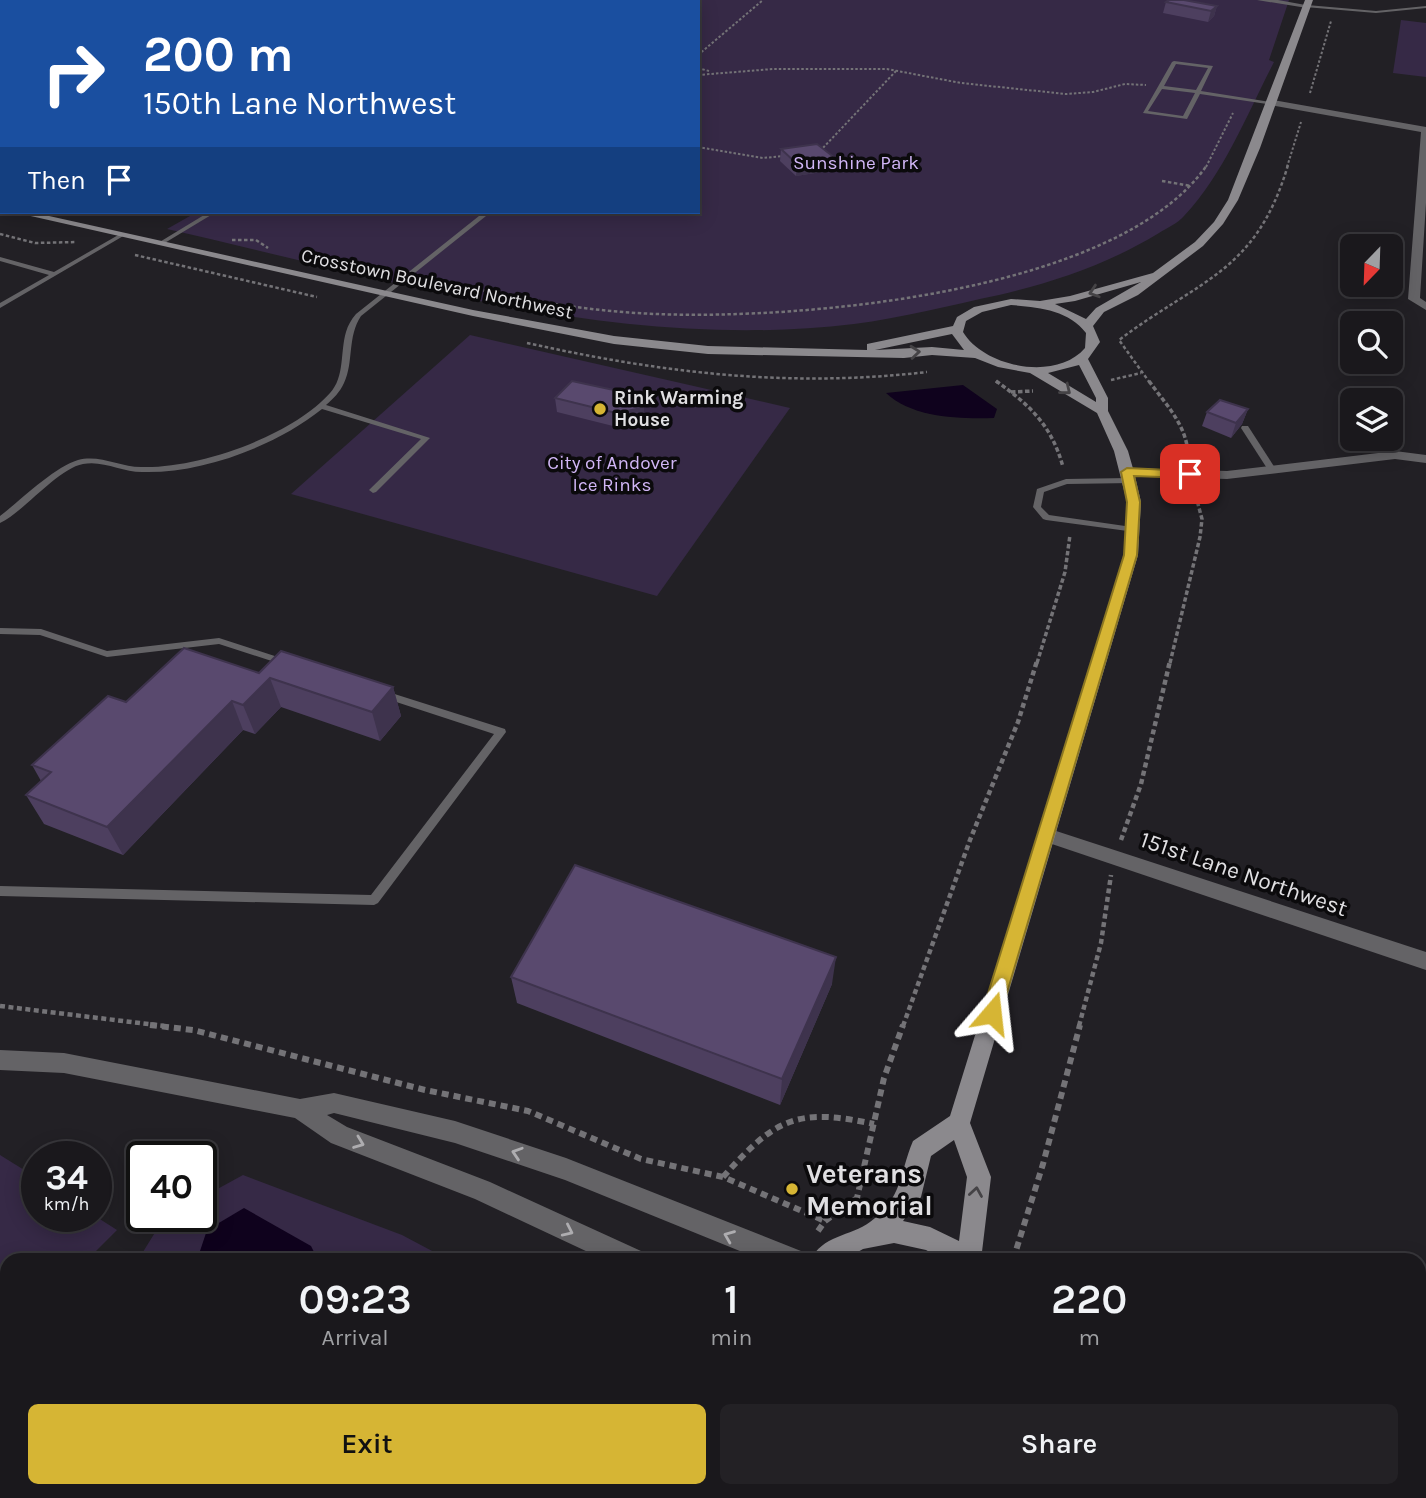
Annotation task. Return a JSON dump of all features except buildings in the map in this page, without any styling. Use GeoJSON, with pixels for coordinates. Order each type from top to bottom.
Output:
{"type":"FeatureCollection","features":[{"type":"Feature","properties":{"kind":"street"},"geometry":{"type":"LineString","coordinates":[[1261,0],[1308,3]]}},
{"type":"Feature","properties":{"kind":"street","name":"Crosstown Boulevard Northwest"},"geometry":{"type":"LineString","coordinates":[[1033,303],[1073,316],[1087,326],[1100,310],[1134,293],[1154,275],[1199,244],[1218,224],[1233,200],[1273,103],[1308,3]]}},
{"type":"Feature","properties":{"kind":"street"},"geometry":{"type":"LineString","coordinates":[[1273,103],[1426,131],[1414,299],[1426,306]]}},
{"type":"Feature","properties":{"kind":"street","name":"Crosstown Boulevard Northwest"},"geometry":{"type":"LineString","coordinates":[[27,214],[547,329],[646,344],[732,351],[975,354],[1008,367],[1031,370],[1053,369],[1082,359]]}},
{"type":"Feature","properties":{"kind":"street","name":"Crosstown Boulevard Northwest"},"geometry":{"type":"LineString","coordinates":[[854,351],[957,329],[961,318],[973,310],[1011,302],[1071,299],[1154,275]]}},
{"type":"Feature","properties":{"kind":"street"},"geometry":{"type":"LineString","coordinates":[[968,1253],[979,1177],[959,1123],[1130,555],[1134,502],[1121,451],[1102,411],[1102,398],[1082,359],[1094,348],[1094,337],[1087,326]]}},
{"type":"Feature","properties":{"kind":"street"},"geometry":{"type":"LineString","coordinates":[[957,329],[960,340],[975,354]]}},
{"type":"Feature","properties":{"kind":"street"},"geometry":{"type":"LineString","coordinates":[[1031,370],[1052,379],[1072,396],[1102,411]]}},
{"type":"Feature","properties":{"kind":"street"},"geometry":{"type":"LineString","coordinates":[[1128,477],[1273,471],[1382,456],[1426,459]]}},
{"type":"Feature","properties":{"kind":"street","name":"151st Lane Northwest"},"geometry":{"type":"LineString","coordinates":[[1047,835],[1426,961]]}},
{"type":"Feature","properties":{"kind":"street"},"geometry":{"type":"LineString","coordinates":[[0,1060],[64,1063],[300,1109],[334,1103],[455,1132],[566,1169],[775,1253]]}},
{"type":"Feature","properties":{"kind":"street"},"geometry":{"type":"LineString","coordinates":[[300,1109],[339,1135],[482,1190],[617,1253]]}},
{"type":"Feature","properties":{"kind":"street"},"geometry":{"type":"LineString","coordinates":[[878,1231],[909,1197],[921,1149],[959,1123]]}},
{"type":"Feature","properties":{"kind":"street"},"geometry":{"type":"LineString","coordinates":[[832,1253],[846,1242],[878,1231],[910,1232],[941,1242],[957,1253]]}},
{"type":"Feature","properties":{"kind":"lane"},"geometry":{"type":"LineString","coordinates":[[1308,3],[1376,12],[1426,7]]}},
{"type":"Feature","properties":{"kind":"lane"},"geometry":{"type":"LineString","coordinates":[[1174,62],[1211,68],[1185,118],[1145,112],[1161,87],[1174,62]]}},
{"type":"Feature","properties":{"kind":"lane"},"geometry":{"type":"LineString","coordinates":[[1161,87],[1273,103]]}},
{"type":"Feature","properties":{"kind":"lane"},"geometry":{"type":"LineString","coordinates":[[161,243],[210,214]]}},
{"type":"Feature","properties":{"kind":"lane"},"geometry":{"type":"LineString","coordinates":[[0,520],[77,463],[165,470],[214,460],[268,437],[320,406],[336,392],[344,372],[347,332],[351,324],[485,214]]}},
{"type":"Feature","properties":{"kind":"lane"},"geometry":{"type":"LineString","coordinates":[[0,306],[122,235]]}},
{"type":"Feature","properties":{"kind":"lane"},"geometry":{"type":"LineString","coordinates":[[0,259],[54,274]]}},
{"type":"Feature","properties":{"kind":"lane"},"geometry":{"type":"LineString","coordinates":[[320,406],[426,438],[373,490]]}},
{"type":"Feature","properties":{"kind":"lane"},"geometry":{"type":"LineString","coordinates":[[1245,428],[1273,471]]}},
{"type":"Feature","properties":{"kind":"lane"},"geometry":{"type":"LineString","coordinates":[[1128,477],[1066,482],[1040,491],[1037,507],[1046,517],[1132,530]]}},
{"type":"Feature","properties":{"kind":"lane"},"geometry":{"type":"LineString","coordinates":[[0,631],[41,632],[107,654],[219,641],[296,666]]}},
{"type":"Feature","properties":{"kind":"lane"},"geometry":{"type":"LineString","coordinates":[[0,891],[374,900],[501,732],[373,691]]}},
{"type":"Feature","properties":{"kind":"path"},"geometry":{"type":"LineString","coordinates":[[700,53],[763,0]]}},
{"type":"Feature","properties":{"kind":"path"},"geometry":{"type":"LineString","coordinates":[[1308,97],[1333,13]]}},
{"type":"Feature","properties":{"kind":"path"},"geometry":{"type":"LineString","coordinates":[[700,68],[714,72]]}},
{"type":"Feature","properties":{"kind":"path"},"geometry":{"type":"LineString","coordinates":[[700,75],[817,68],[896,70],[917,76],[1056,94],[1093,92],[1125,84],[1161,87]]}},
{"type":"Feature","properties":{"kind":"path"},"geometry":{"type":"LineString","coordinates":[[818,152],[896,70]]}},
{"type":"Feature","properties":{"kind":"path"},"geometry":{"type":"LineString","coordinates":[[430,278],[466,289],[508,297],[610,310],[763,313],[855,305],[992,282],[1086,254],[1147,223],[1191,186],[1214,153],[1230,115],[1239,112]]}},
{"type":"Feature","properties":{"kind":"path"},"geometry":{"type":"LineString","coordinates":[[1187,463],[1188,441],[1182,427],[1119,340],[1143,319],[1175,304],[1205,283],[1249,246],[1274,205],[1302,119]]}},
{"type":"Feature","properties":{"kind":"path"},"geometry":{"type":"LineString","coordinates":[[700,147],[763,158],[790,156]]}},
{"type":"Feature","properties":{"kind":"path"},"geometry":{"type":"LineString","coordinates":[[1162,181],[1191,186]]}},
{"type":"Feature","properties":{"kind":"path"},"geometry":{"type":"LineString","coordinates":[[0,234],[35,243],[76,242]]}},
{"type":"Feature","properties":{"kind":"path"},"geometry":{"type":"LineString","coordinates":[[223,239],[256,240],[271,250]]}},
{"type":"Feature","properties":{"kind":"path"},"geometry":{"type":"LineString","coordinates":[[293,254],[327,260],[344,259],[366,267],[389,270]]}},
{"type":"Feature","properties":{"kind":"path"},"geometry":{"type":"LineString","coordinates":[[852,379],[865,378]]}},
{"type":"Feature","properties":{"kind":"path"},"geometry":{"type":"LineString","coordinates":[[992,379],[1031,406],[1049,426],[1060,451],[1066,482]]}},
{"type":"Feature","properties":{"kind":"path"},"geometry":{"type":"LineString","coordinates":[[1123,832],[1141,784],[1200,537],[1202,519],[1193,485]]}},
{"type":"Feature","properties":{"kind":"path"},"geometry":{"type":"LineString","coordinates":[[0,1006],[192,1030],[425,1090],[528,1111],[641,1159],[723,1177],[825,1221],[857,1198],[884,1078],[1034,675],[1065,572],[1070,521]]}},
{"type":"Feature","properties":{"kind":"path"},"geometry":{"type":"LineString","coordinates":[[1015,1253],[1043,1164],[1101,943],[1109,883]]}},
{"type":"Feature","properties":{"kind":"path"},"geometry":{"type":"LineString","coordinates":[[723,1177],[755,1141],[783,1121],[819,1114],[874,1124]]}},
{"type":"Feature","properties":{"kind":"green space","name":"Sunshine Park"},"geometry":{"type":"Polygon","coordinates":[[[700,0],[1289,0],[1269,60],[1274,62],[1212,181],[1179,221],[1121,254],[1061,278],[908,315],[854,324],[767,330],[680,328],[594,320],[422,289],[167,229],[193,214],[700,214],[700,0]]]}},
{"type":"Feature","properties":{"kind":"green space"},"geometry":{"type":"Polygon","coordinates":[[[1401,20],[1426,23],[1426,77],[1393,73],[1401,20]]]}},
{"type":"Feature","properties":{"kind":"green space","name":"City of Andover Ice Rinks"},"geometry":{"type":"Polygon","coordinates":[[[470,335],[790,408],[657,596],[291,494],[470,335]]]}},
{"type":"Feature","properties":{"kind":"green space"},"geometry":{"type":"Polygon","coordinates":[[[0,1155],[21,1168],[21,1232],[112,1232],[112,1227],[117,1230],[94,1253],[0,1253],[0,1155]]]}},
{"type":"Feature","properties":{"kind":"green space"},"geometry":{"type":"Polygon","coordinates":[[[243,1175],[402,1235],[436,1253],[142,1253],[155,1232],[217,1232],[217,1189],[243,1175]]]}},
{"type":"Feature","properties":{"kind":"shaded area"},"geometry":{"type":"Polygon","coordinates":[[[963,385],[997,409],[994,418],[952,417],[923,412],[909,408],[886,393],[963,385]]]}},
{"type":"Feature","properties":{"kind":"shaded area"},"geometry":{"type":"Polygon","coordinates":[[[244,1208],[311,1246],[314,1253],[199,1253],[206,1232],[217,1232],[217,1224],[244,1208]]]}},
{"type":"Feature","properties":{"kind":"place","name":"Rink Warming House"},"geometry":{"type":"Point","coordinates":[600,409]}},
{"type":"Feature","properties":{"kind":"place","name":"Veterans Memorial"},"geometry":{"type":"Point","coordinates":[792,1189]}},
{"type":"Feature","properties":{"kind":"route"},"geometry":{"type":"LineString","coordinates":[[992,1013],[1130,555],[1134,502],[1127,472],[1190,474]]}}]}
